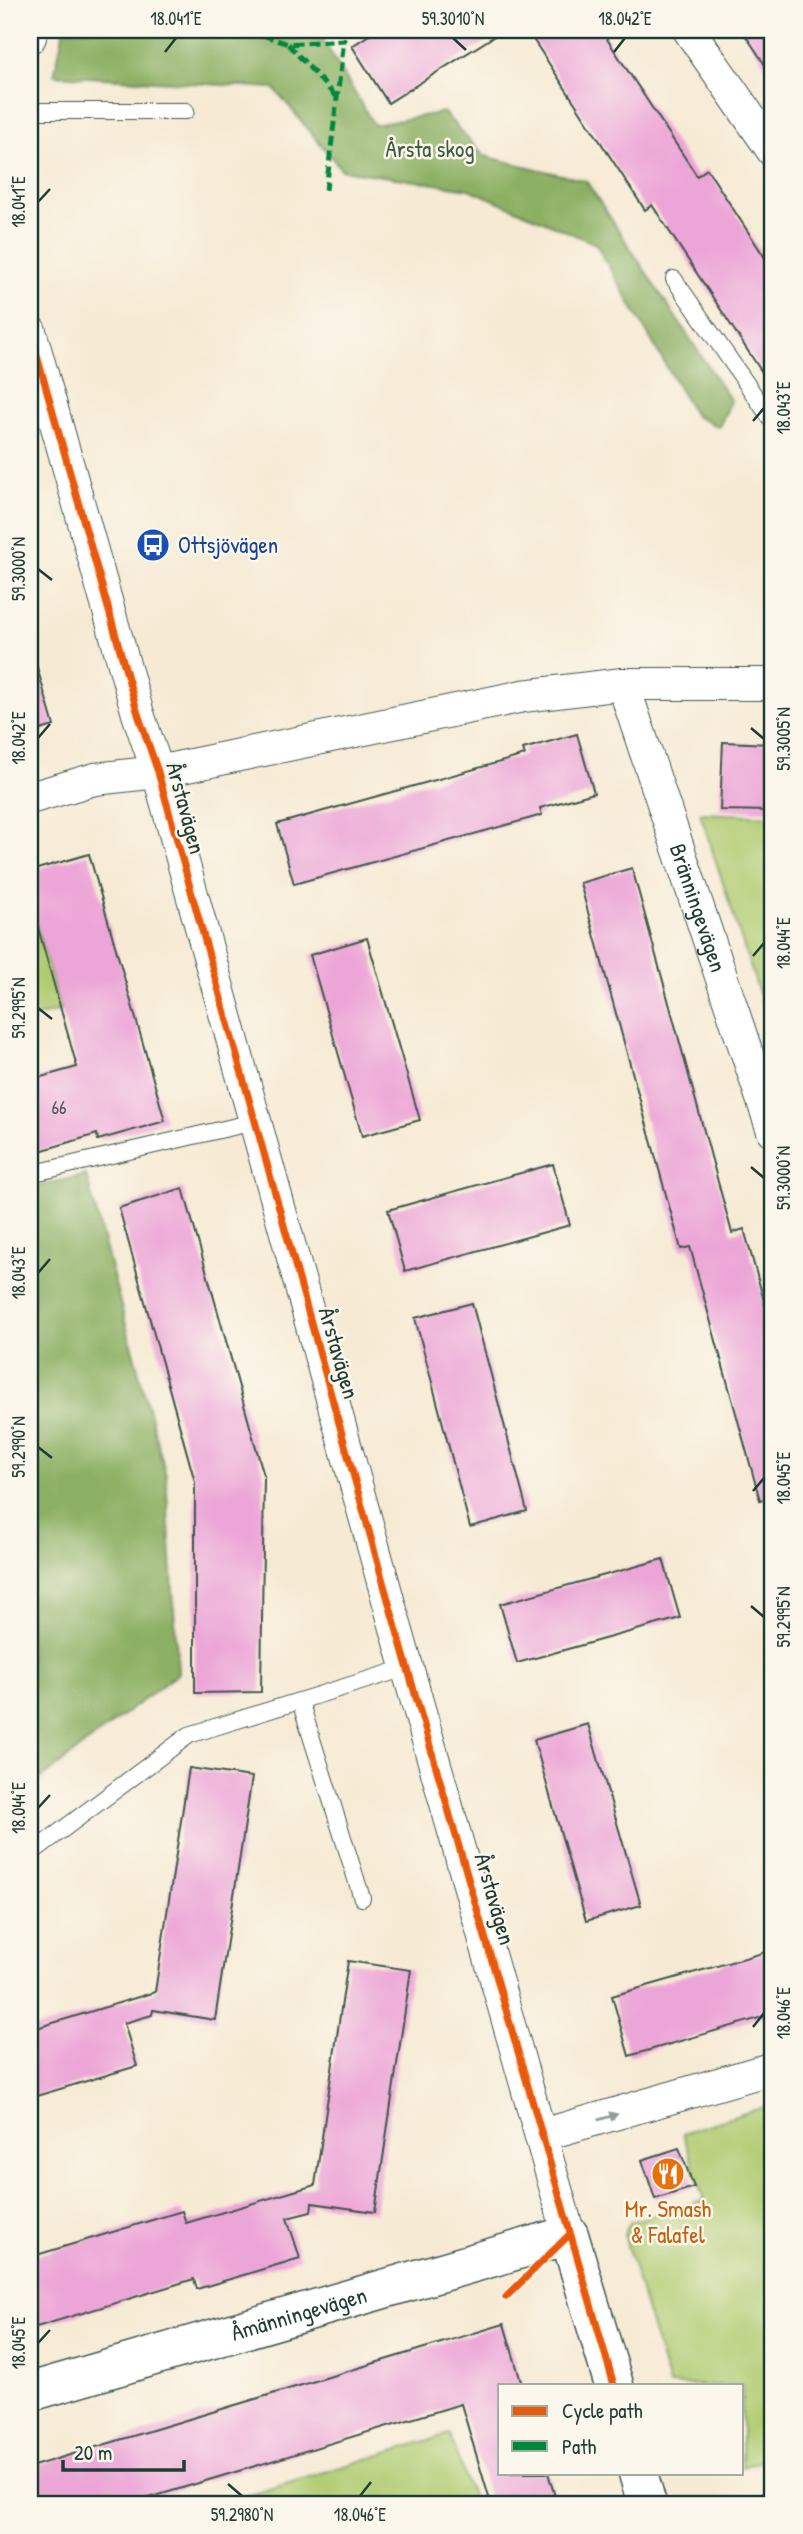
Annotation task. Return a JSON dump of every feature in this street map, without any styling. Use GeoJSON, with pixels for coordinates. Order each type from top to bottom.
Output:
{"type":"FeatureCollection","features":[{"type":"Feature","properties":{"kind":"street"},"geometry":{"type":"LineString","coordinates":[[30,37],[31,30]]}},
{"type":"Feature","properties":{"kind":"street"},"geometry":{"type":"LineString","coordinates":[[690,30],[773,151]]}},
{"type":"Feature","properties":{"kind":"street","name":"Årstavägen"},"geometry":{"type":"LineString","coordinates":[[30,331],[138,714],[158,772],[254,1122],[569,2235],[614,2384]]}},
{"type":"Feature","properties":{"kind":"street"},"geometry":{"type":"LineString","coordinates":[[30,798],[95,779],[158,772],[523,696],[623,684],[773,684]]}},
{"type":"Feature","properties":{"kind":"street","name":"Bränningevägen"},"geometry":{"type":"LineString","coordinates":[[623,684],[773,1131]]}},
{"type":"Feature","properties":{"kind":"street"},"geometry":{"type":"LineString","coordinates":[[542,2135],[773,2068]]}},
{"type":"Feature","properties":{"kind":"street","name":"Åmänningevägen"},"geometry":{"type":"LineString","coordinates":[[30,2392],[569,2235]]}},
{"type":"Feature","properties":{"kind":"street"},"geometry":{"type":"LineString","coordinates":[[638,2474],[647,2504]]}},
{"type":"Feature","properties":{"kind":"lane"},"geometry":{"type":"LineString","coordinates":[[30,111],[186,111]]}},
{"type":"Feature","properties":{"kind":"lane"},"geometry":{"type":"LineString","coordinates":[[674,279],[773,422]]}},
{"type":"Feature","properties":{"kind":"lane"},"geometry":{"type":"LineString","coordinates":[[30,1174],[254,1122]]}},
{"type":"Feature","properties":{"kind":"lane"},"geometry":{"type":"LineString","coordinates":[[30,1854],[189,1735],[409,1667]]}},
{"type":"Feature","properties":{"kind":"lane"},"geometry":{"type":"LineString","coordinates":[[300,1701],[362,1898]]}},
{"type":"Feature","properties":{"kind":"green space","name":"Årsta skog"},"geometry":{"type":"Polygon","coordinates":[[[64,30],[323,30],[320,35],[374,125],[443,112],[484,156],[586,181],[731,401],[719,427],[695,416],[596,244],[469,189],[342,170],[274,88],[54,75],[64,30]]]}},
{"type":"Feature","properties":{"kind":"green space"},"geometry":{"type":"Polygon","coordinates":[[[700,813],[773,816],[773,1036],[700,813]]]}},
{"type":"Feature","properties":{"kind":"green space"},"geometry":{"type":"Polygon","coordinates":[[[30,899],[61,1010],[30,1019],[30,899]]]}},
{"type":"Feature","properties":{"kind":"green space"},"geometry":{"type":"Polygon","coordinates":[[[86,1175],[166,1475],[178,1673],[30,1787],[30,1188],[86,1175]]]}},
{"type":"Feature","properties":{"kind":"green space"},"geometry":{"type":"Polygon","coordinates":[[[773,2104],[773,2458],[744,2466],[744,2384],[669,2384],[624,2235],[630,2222],[704,2200],[683,2133],[773,2104]]]}},
{"type":"Feature","properties":{"kind":"green space"},"geometry":{"type":"Polygon","coordinates":[[[449,2434],[474,2504],[225,2504],[227,2502],[449,2434]]]}},
{"type":"Feature","properties":{"kind":"building"},"geometry":{"type":"Polygon","coordinates":[[[377,30],[504,30],[388,103],[352,46],[377,30]]]}},
{"type":"Feature","properties":{"kind":"building"},"geometry":{"type":"Polygon","coordinates":[[[527,30],[601,30],[697,176],[707,169],[773,270],[773,389],[652,205],[645,210],[527,30]]]}},
{"type":"Feature","properties":{"kind":"building"},"geometry":{"type":"Polygon","coordinates":[[[741,30],[773,30],[773,77],[748,39],[741,30]]]}},
{"type":"Feature","properties":{"kind":"building"},"geometry":{"type":"Polygon","coordinates":[[[30,643],[54,726],[30,733],[30,643]]]}},
{"type":"Feature","properties":{"kind":"building"},"geometry":{"type":"Polygon","coordinates":[[[577,734],[594,793],[540,808],[542,815],[294,884],[277,824],[525,755],[523,749],[577,734]]]}},
{"type":"Feature","properties":{"kind":"building"},"geometry":{"type":"Polygon","coordinates":[[[723,742],[773,744],[773,811],[720,810],[723,742]]]}},
{"type":"Feature","properties":{"kind":"building"},"geometry":{"type":"Polygon","coordinates":[[[89,854],[165,1121],[98,1140],[97,1134],[30,1154],[30,1080],[77,1067],[30,899],[30,871],[89,854]]]}},
{"type":"Feature","properties":{"kind":"building"},"geometry":{"type":"Polygon","coordinates":[[[632,868],[732,1233],[744,1229],[773,1333],[773,1497],[760,1500],[690,1247],[681,1249],[580,883],[632,868]]]}},
{"type":"Feature","properties":{"kind":"building"},"geometry":{"type":"Polygon","coordinates":[[[367,938],[420,1120],[362,1136],[310,955],[367,938]]]}},
{"type":"Feature","properties":{"kind":"building"},"geometry":{"type":"Polygon","coordinates":[[[553,1164],[570,1225],[405,1271],[388,1210],[553,1164]]]}},
{"type":"Feature","properties":{"kind":"building"},"geometry":{"type":"Polygon","coordinates":[[[183,1188],[264,1476],[261,1692],[195,1693],[195,1482],[119,1208],[183,1188]]]}},
{"type":"Feature","properties":{"kind":"building"},"geometry":{"type":"Polygon","coordinates":[[[472,1303],[527,1511],[470,1527],[415,1318],[472,1303]]]}},
{"type":"Feature","properties":{"kind":"building"},"geometry":{"type":"Polygon","coordinates":[[[663,1559],[680,1618],[517,1663],[500,1604],[663,1559]]]}},
{"type":"Feature","properties":{"kind":"building"},"geometry":{"type":"Polygon","coordinates":[[[588,1724],[641,1905],[586,1921],[534,1740],[588,1724]]]}},
{"type":"Feature","properties":{"kind":"building"},"geometry":{"type":"Polygon","coordinates":[[[189,1768],[252,1777],[215,2020],[153,2010],[152,2015],[124,2023],[137,2066],[30,2098],[30,2030],[155,1992],[189,1768]]]}},
{"type":"Feature","properties":{"kind":"building"},"geometry":{"type":"Polygon","coordinates":[[[773,1950],[773,2014],[629,2056],[612,1996],[773,1950]]]}},
{"type":"Feature","properties":{"kind":"building"},"geometry":{"type":"Polygon","coordinates":[[[348,1961],[411,1970],[375,2212],[312,2203],[311,2212],[287,2218],[300,2258],[197,2289],[194,2279],[30,2329],[30,2257],[182,2211],[186,2223],[315,2185],[348,1961]]]}},
{"type":"Feature","properties":{"kind":"building","name":"Mr. Smash & Falafel"},"geometry":{"type":"Polygon","coordinates":[[[679,2148],[694,2187],[655,2199],[642,2160],[679,2148]]]}},
{"type":"Feature","properties":{"kind":"building"},"geometry":{"type":"Polygon","coordinates":[[[504,2324],[522,2384],[498,2384],[498,2474],[548,2474],[556,2500],[540,2504],[491,2504],[461,2404],[129,2504],[30,2504],[30,2467],[504,2324]]]}},
{"type":"Feature","properties":{"kind":"building"},"geometry":{"type":"Polygon","coordinates":[[[773,2490],[773,2504],[765,2504],[761,2494],[773,2490]]]}},
{"type":"Feature","properties":{"kind":"marked path"},"geometry":{"type":"LineString","coordinates":[[249,30],[288,44],[344,40],[326,190]]}},
{"type":"Feature","properties":{"kind":"marked path"},"geometry":{"type":"LineString","coordinates":[[288,44],[337,98]]}},
{"type":"Feature","properties":{"kind":"cycle path"},"geometry":{"type":"LineString","coordinates":[[30,331],[138,714],[158,772],[392,1614],[614,2384]]}},
{"type":"Feature","properties":{"kind":"cycle path"},"geometry":{"type":"LineString","coordinates":[[506,2297],[569,2235]]}},
{"type":"Feature","properties":{"kind":"place","name":"Ottsjövägen"},"geometry":{"type":"Point","coordinates":[153,545]}},
{"type":"Feature","properties":{"kind":"place","name":"Mr. Smash & Falafel"},"geometry":{"type":"Point","coordinates":[668,2174]}}]}
